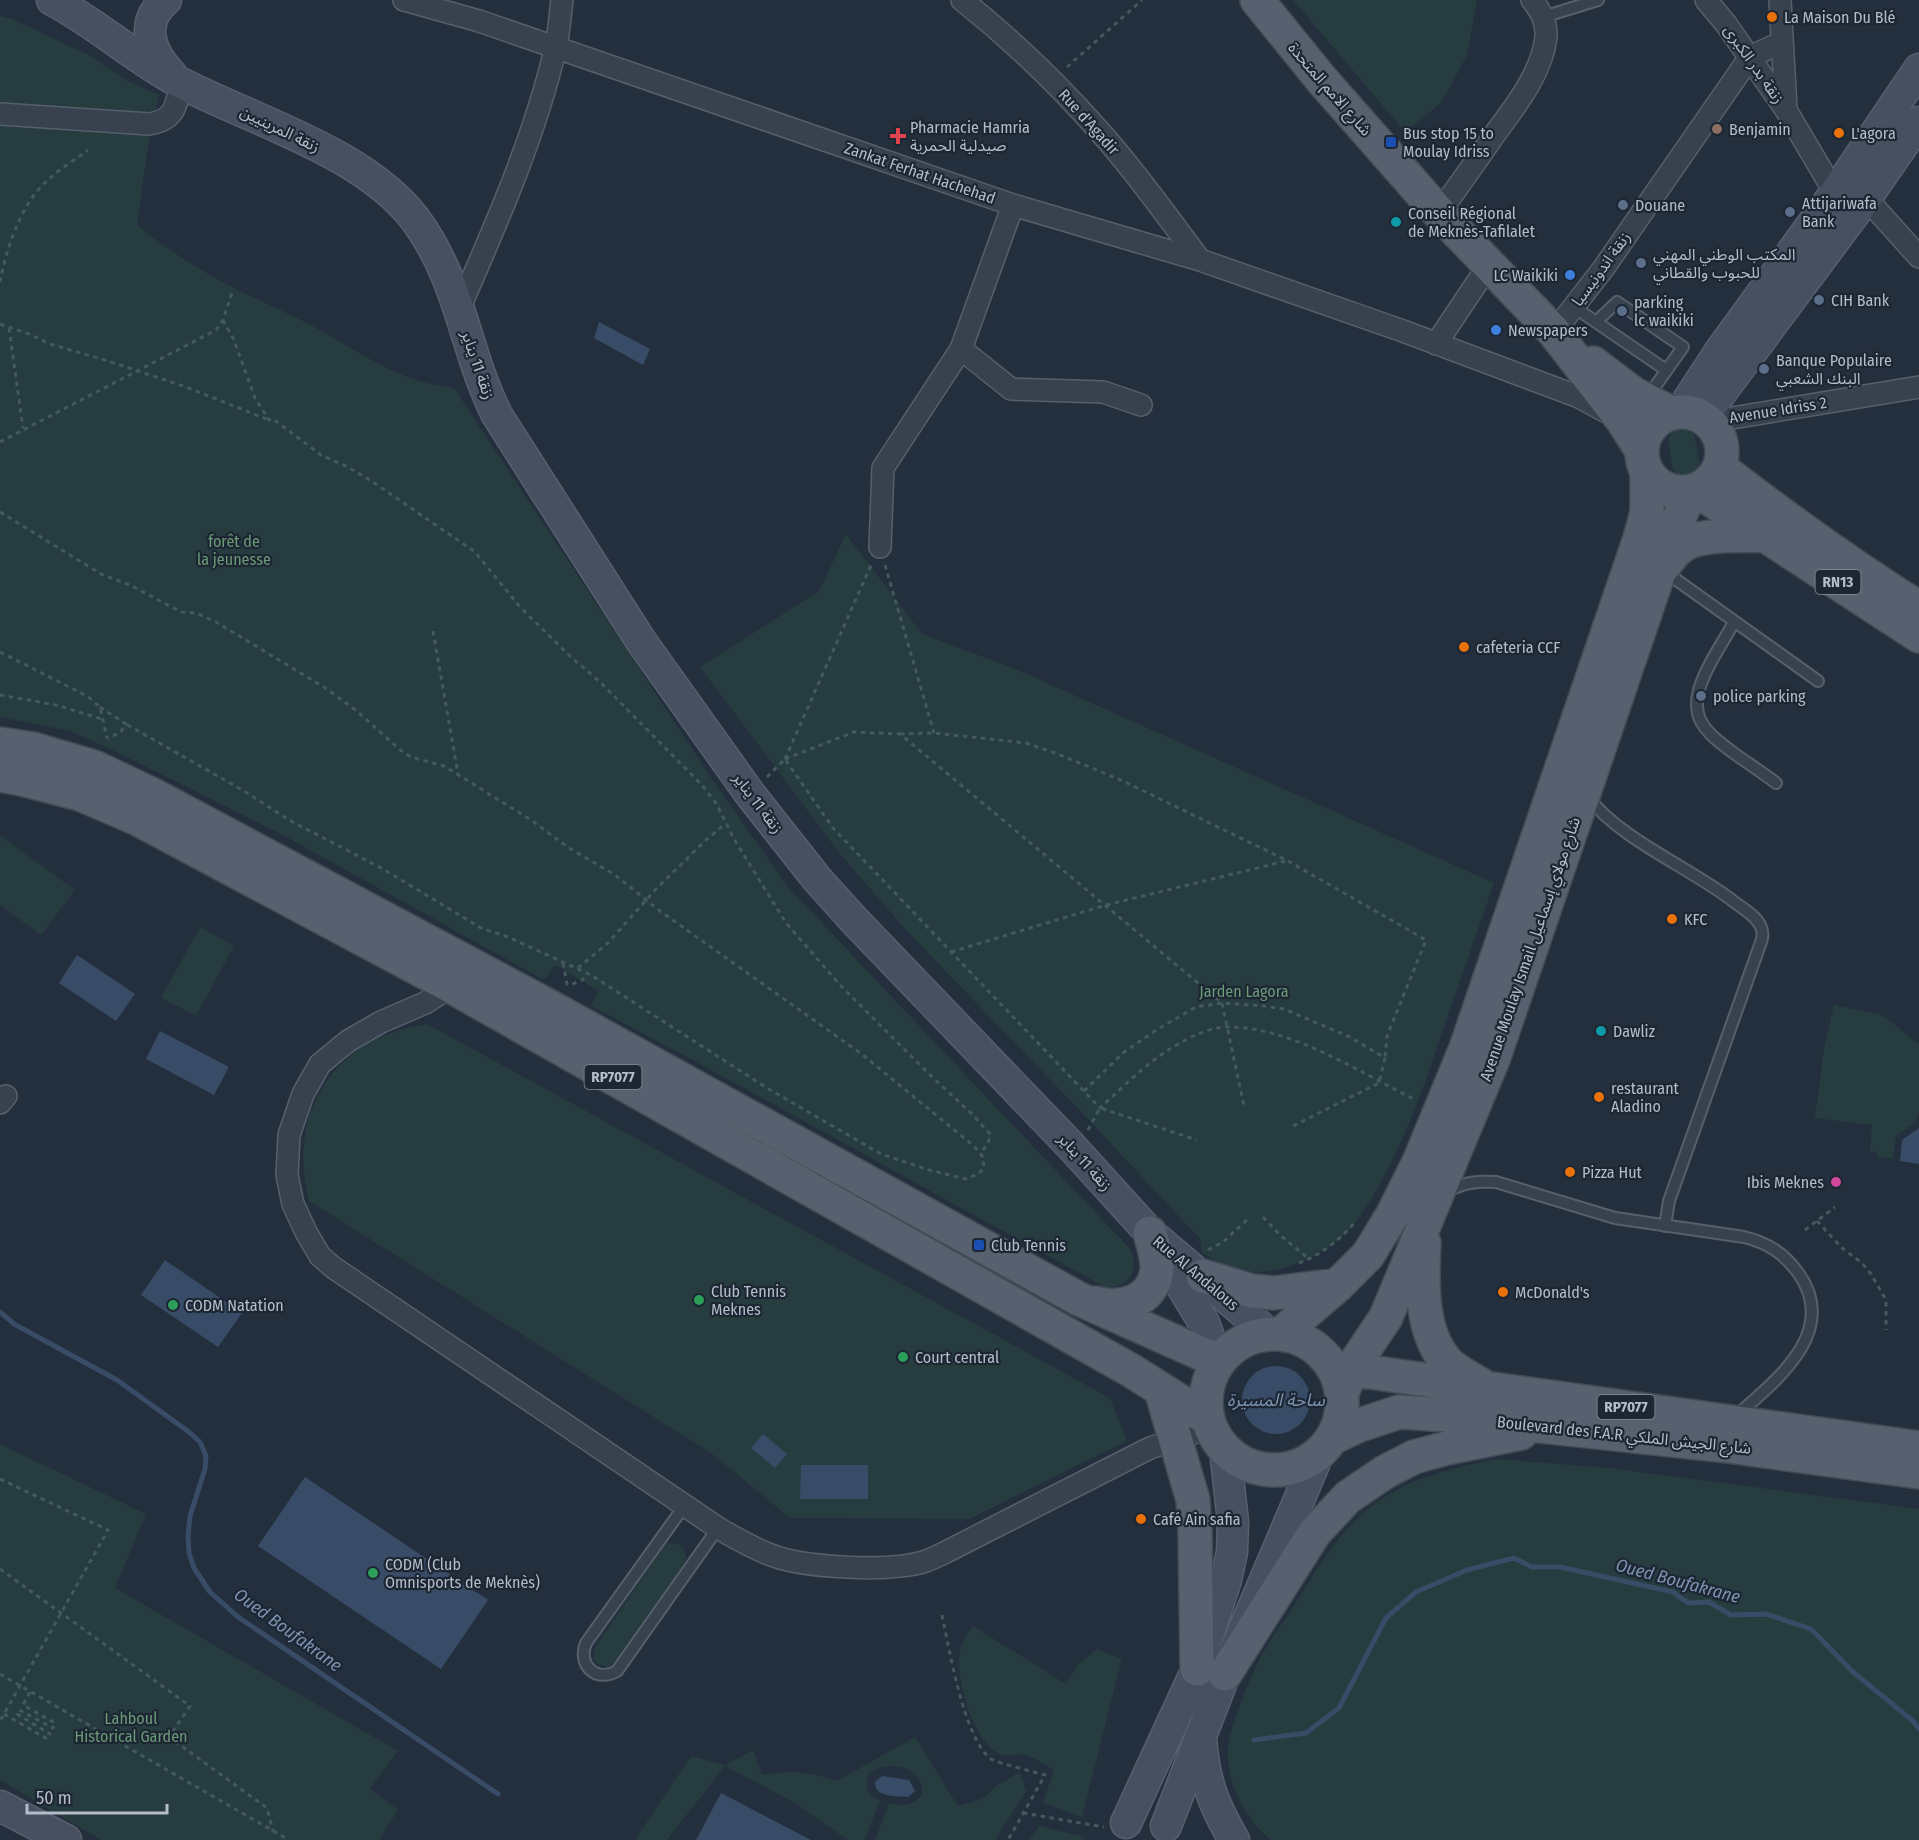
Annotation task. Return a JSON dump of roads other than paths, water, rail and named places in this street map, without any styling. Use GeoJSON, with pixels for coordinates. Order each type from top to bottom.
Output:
{"type":"FeatureCollection","features":[{"type":"Feature","properties":{"kind":"main road","name":"زنقة المرينيين"},"geometry":{"type":"LineString","coordinates":[[52,0],[179,82],[344,161],[394,197],[414,219],[430,244],[448,275],[460,307]]}},
{"type":"Feature","properties":{"kind":"main road"},"geometry":{"type":"LineString","coordinates":[[166,0],[154,16],[150,31],[152,46],[158,61],[179,82]]}},
{"type":"Feature","properties":{"kind":"main road","name":"شارع الامم المتحدة"},"geometry":{"type":"LineString","coordinates":[[1257,0],[1322,80],[1488,266],[1564,320]]}},
{"type":"Feature","properties":{"kind":"main road"},"geometry":{"type":"LineString","coordinates":[[1672,414],[1835,193],[1919,69]]}},
{"type":"Feature","properties":{"kind":"main road"},"geometry":{"type":"LineString","coordinates":[[1644,462],[1644,440],[1649,429],[1663,416],[1672,414],[1740,366],[1866,198],[1919,122]]}},
{"type":"Feature","properties":{"kind":"main road","name":"زنقة 11 يناير"},"geometry":{"type":"LineString","coordinates":[[460,307],[486,393],[497,415],[641,640],[750,794],[817,879],[853,919],[1071,1146],[1150,1233]]}},
{"type":"Feature","properties":{"kind":"main road","name":"RN13"},"geometry":{"type":"LineString","coordinates":[[1564,320],[1672,414],[1720,438],[1722,457],[1719,467],[1880,584],[1919,608]]}},
{"type":"Feature","properties":{"kind":"main road","name":"RN13"},"geometry":{"type":"LineString","coordinates":[[1672,414],[1644,462],[1655,482],[1665,489],[1677,492],[1693,491],[1762,532],[1919,636]]}},
{"type":"Feature","properties":{"kind":"main road","name":"Avenue Moulay Ismail شارع مولاي إسماعيل"},"geometry":{"type":"LineString","coordinates":[[1275,1334],[1338,1286],[1368,1254],[1393,1214],[1419,1162],[1466,1048],[1640,538],[1647,512],[1644,462]]}},
{"type":"Feature","properties":{"kind":"main road"},"geometry":{"type":"LineString","coordinates":[[1693,491],[1714,477],[1719,467]]}},
{"type":"Feature","properties":{"kind":"main road","name":"Avenue Moulay Ismail شارع مولاي إسماعيل"},"geometry":{"type":"LineString","coordinates":[[1342,1376],[1386,1317],[1494,1057],[1669,543],[1693,491]]}},
{"type":"Feature","properties":{"kind":"main road"},"geometry":{"type":"LineString","coordinates":[[1661,569],[1680,547],[1692,541],[1762,532]]}},
{"type":"Feature","properties":{"kind":"main road","name":"RP7077"},"geometry":{"type":"LineString","coordinates":[[0,744],[33,749],[94,767],[163,801],[1132,1371],[1161,1390],[1215,1432],[1241,1462],[1260,1469],[1280,1470],[1300,1465],[1325,1446]]}},
{"type":"Feature","properties":{"kind":"main road","name":"RP7077"},"geometry":{"type":"LineString","coordinates":[[0,775],[80,794],[138,819],[455,972],[1079,1299],[1153,1334],[1218,1361]]}},
{"type":"Feature","properties":{"kind":"main road"},"geometry":{"type":"LineString","coordinates":[[1427,1215],[1422,1284],[1434,1344],[1451,1366],[1484,1387]]}},
{"type":"Feature","properties":{"kind":"main road"},"geometry":{"type":"LineString","coordinates":[[1079,1299],[1099,1304],[1124,1306],[1135,1302],[1145,1294],[1153,1284],[1156,1271],[1156,1258],[1150,1233]]}},
{"type":"Feature","properties":{"kind":"main road","name":"Rue Al Andalous"},"geometry":{"type":"LineString","coordinates":[[1150,1233],[1202,1264],[1275,1334]]}},
{"type":"Feature","properties":{"kind":"main road","name":"Rue Al Andalous"},"geometry":{"type":"LineString","coordinates":[[1150,1233],[1204,1323],[1218,1361]]}},
{"type":"Feature","properties":{"kind":"main road"},"geometry":{"type":"LineString","coordinates":[[1202,1264],[1252,1291],[1274,1293],[1338,1286]]}},
{"type":"Feature","properties":{"kind":"main road"},"geometry":{"type":"LineString","coordinates":[[1122,1831],[1134,1818],[1151,1816],[1173,1834],[1201,1735],[1211,1671],[1226,1580],[1232,1552],[1233,1522],[1206,1396],[1210,1378],[1218,1361],[1236,1346],[1251,1338],[1275,1334],[1302,1340],[1319,1351],[1342,1376],[1342,1409],[1339,1424],[1325,1446],[1211,1671]]}},
{"type":"Feature","properties":{"kind":"main road","name":"Boulevard des F.A.R شارع الجيش الملكي"},"geometry":{"type":"LineString","coordinates":[[1342,1376],[1484,1387],[1919,1448]]}},
{"type":"Feature","properties":{"kind":"main road"},"geometry":{"type":"LineString","coordinates":[[1161,1390],[1194,1510],[1211,1671]]}},
{"type":"Feature","properties":{"kind":"main road","name":"Boulevard des F.A.R شارع الجيش الملكي"},"geometry":{"type":"LineString","coordinates":[[1325,1446],[1358,1426],[1400,1412],[1448,1415],[1549,1428],[1728,1446],[1919,1473]]}},
{"type":"Feature","properties":{"kind":"main road"},"geometry":{"type":"LineString","coordinates":[[1122,1831],[1171,1727],[1331,1513],[1364,1485],[1414,1457],[1447,1448],[1549,1428]]}},
{"type":"Feature","properties":{"kind":"main road"},"geometry":{"type":"LineString","coordinates":[[1201,1735],[1203,1766],[1211,1793],[1220,1816],[1234,1840]]}},
{"type":"Feature","properties":{"kind":"main road"},"geometry":{"type":"LineString","coordinates":[[0,1806],[66,1840]]}},
{"type":"Feature","properties":{"kind":"street","name":"Zankat Ferhat Hachehad"},"geometry":{"type":"LineString","coordinates":[[404,0],[479,21],[1012,205],[1200,260],[1579,397],[1672,414]]}},
{"type":"Feature","properties":{"kind":"street"},"geometry":{"type":"LineString","coordinates":[[460,307],[504,204],[537,115],[556,48],[562,0]]}},
{"type":"Feature","properties":{"kind":"street","name":"Rue d'Agadir"},"geometry":{"type":"LineString","coordinates":[[962,0],[1052,80],[1103,135],[1200,260]]}},
{"type":"Feature","properties":{"kind":"street","name":"زنقة بدر الكبرى"},"geometry":{"type":"LineString","coordinates":[[1706,0],[1750,57],[1786,110],[1835,193]]}},
{"type":"Feature","properties":{"kind":"street"},"geometry":{"type":"LineString","coordinates":[[1780,0],[1786,110]]}},
{"type":"Feature","properties":{"kind":"street"},"geometry":{"type":"LineString","coordinates":[[1439,213],[1525,91],[1544,45],[1546,30],[1537,9]]}},
{"type":"Feature","properties":{"kind":"street"},"geometry":{"type":"LineString","coordinates":[[1750,57],[1782,42]]}},
{"type":"Feature","properties":{"kind":"street","name":"زنقة اندونيسيا"},"geometry":{"type":"LineString","coordinates":[[1564,320],[1603,269],[1750,57]]}},
{"type":"Feature","properties":{"kind":"street"},"geometry":{"type":"LineString","coordinates":[[0,114],[149,124],[160,122],[173,113],[179,82]]}},
{"type":"Feature","properties":{"kind":"street"},"geometry":{"type":"LineString","coordinates":[[1866,198],[1919,257]]}},
{"type":"Feature","properties":{"kind":"street"},"geometry":{"type":"LineString","coordinates":[[880,547],[883,468],[961,349],[1012,205]]}},
{"type":"Feature","properties":{"kind":"street"},"geometry":{"type":"LineString","coordinates":[[1436,344],[1488,266]]}},
{"type":"Feature","properties":{"kind":"street"},"geometry":{"type":"LineString","coordinates":[[961,349],[1011,388],[1103,392],[1142,405]]}},
{"type":"Feature","properties":{"kind":"street","name":"Avenue Idriss 2"},"geometry":{"type":"LineString","coordinates":[[1672,414],[1919,387]]}},
{"type":"Feature","properties":{"kind":"street"},"geometry":{"type":"LineString","coordinates":[[455,972],[438,995],[381,1022],[348,1041],[320,1064],[303,1094],[289,1135],[286,1175],[293,1204],[306,1232],[320,1256],[334,1268],[718,1528],[773,1556],[810,1564],[860,1567],[922,1562],[1150,1448],[1176,1438],[1215,1432]]}},
{"type":"Feature","properties":{"kind":"lane"},"geometry":{"type":"LineString","coordinates":[[1537,9],[1598,0]]}},
{"type":"Feature","properties":{"kind":"lane"},"geometry":{"type":"LineString","coordinates":[[1596,322],[1617,302],[1683,346],[1666,370],[1672,414]]}},
{"type":"Feature","properties":{"kind":"lane"},"geometry":{"type":"LineString","coordinates":[[1564,320],[1596,322],[1666,370]]}},
{"type":"Feature","properties":{"kind":"lane"},"geometry":{"type":"LineString","coordinates":[[1661,569],[1818,681]]}},
{"type":"Feature","properties":{"kind":"lane"},"geometry":{"type":"LineString","coordinates":[[1734,622],[1704,676],[1698,693],[1696,709],[1701,723],[1710,735],[1776,783]]}},
{"type":"Feature","properties":{"kind":"lane"},"geometry":{"type":"LineString","coordinates":[[1585,792],[1598,810],[1633,836],[1713,885],[1756,919],[1762,930],[1761,942],[1669,1201],[1665,1226]]}},
{"type":"Feature","properties":{"kind":"lane"},"geometry":{"type":"LineString","coordinates":[[1427,1215],[1438,1198],[1461,1184],[1476,1181],[1497,1182],[1615,1218],[1721,1232],[1762,1241],[1784,1256],[1802,1278],[1807,1290],[1811,1317],[1805,1343],[1783,1373],[1731,1422]]}},
{"type":"Feature","properties":{"kind":"lane"},"geometry":{"type":"LineString","coordinates":[[685,1505],[586,1644],[584,1662],[592,1672],[605,1676],[617,1671],[718,1528]]}},
{"type":"Feature","properties":{"kind":"water"},"geometry":{"type":"Polygon","coordinates":[[[599,322],[650,349],[643,365],[594,338],[599,322]]]}},
{"type":"Feature","properties":{"kind":"water"},"geometry":{"type":"Polygon","coordinates":[[[77,955],[135,994],[116,1021],[59,983],[77,955]]]}},
{"type":"Feature","properties":{"kind":"water"},"geometry":{"type":"Polygon","coordinates":[[[160,1031],[229,1067],[214,1095],[146,1059],[160,1031]]]}},
{"type":"Feature","properties":{"kind":"water"},"geometry":{"type":"Polygon","coordinates":[[[1919,1128],[1919,1164],[1900,1161],[1902,1140],[1919,1128]]]}},
{"type":"Feature","properties":{"kind":"water"},"geometry":{"type":"Polygon","coordinates":[[[165,1260],[242,1313],[218,1347],[141,1295],[165,1260]]]}},
{"type":"Feature","properties":{"kind":"water","name":"ساحة المسيرة"},"geometry":{"type":"Polygon","coordinates":[[[1276,1366],[1289,1369],[1300,1376],[1307,1387],[1310,1400],[1307,1413],[1300,1424],[1289,1431],[1276,1434],[1263,1431],[1252,1424],[1245,1413],[1242,1400],[1245,1387],[1252,1376],[1263,1369],[1276,1366]]]}},
{"type":"Feature","properties":{"kind":"water"},"geometry":{"type":"Polygon","coordinates":[[[763,1434],[787,1454],[775,1468],[751,1448],[763,1434]]]}},
{"type":"Feature","properties":{"kind":"water"},"geometry":{"type":"Polygon","coordinates":[[[801,1465],[868,1465],[868,1499],[800,1499],[801,1465]]]}},
{"type":"Feature","properties":{"kind":"water","name":"CODM (Club Omnisports de Meknès)"},"geometry":{"type":"Polygon","coordinates":[[[305,1477],[488,1600],[441,1669],[258,1546],[305,1477]]]}},
{"type":"Feature","properties":{"kind":"water"},"geometry":{"type":"Polygon","coordinates":[[[882,1776],[909,1780],[915,1791],[908,1797],[882,1793],[878,1791],[875,1782],[882,1776]]]}},
{"type":"Feature","properties":{"kind":"water"},"geometry":{"type":"Polygon","coordinates":[[[721,1793],[811,1840],[696,1840],[721,1793]]]}},
{"type":"Feature","properties":{"kind":"waterway","name":"Oued Boufakrane"},"geometry":{"type":"LineString","coordinates":[[0,1312],[14,1324],[117,1380],[200,1442],[206,1456],[205,1469],[190,1516],[189,1553],[194,1568],[210,1592],[238,1617],[498,1794]]}},
{"type":"Feature","properties":{"kind":"waterway","name":"Oued Boufakrane"},"geometry":{"type":"LineString","coordinates":[[1254,1740],[1306,1733],[1339,1708],[1386,1618],[1416,1592],[1467,1570],[1514,1558],[1532,1567],[1560,1567],[1673,1592],[1688,1603],[1709,1602],[1731,1615],[1766,1614],[1811,1629],[1853,1672],[1913,1721],[1919,1729]]}},
{"type":"Feature","properties":{"kind":"place","name":"La Maison Du Blé"},"geometry":{"type":"Point","coordinates":[1772,17]}},
{"type":"Feature","properties":{"kind":"place","name":"Benjamin"},"geometry":{"type":"Point","coordinates":[1717,129]}},
{"type":"Feature","properties":{"kind":"place","name":"L'agora"},"geometry":{"type":"Point","coordinates":[1839,133]}},
{"type":"Feature","properties":{"kind":"place","name":"Pharmacie Hamria صيدلية الحمرية"},"geometry":{"type":"Point","coordinates":[898,136]}},
{"type":"Feature","properties":{"kind":"place","name":"Bus stop 15 to Moulay Idriss"},"geometry":{"type":"Point","coordinates":[1391,142]}},
{"type":"Feature","properties":{"kind":"place","name":"Douane"},"geometry":{"type":"Point","coordinates":[1623,205]}},
{"type":"Feature","properties":{"kind":"place","name":"Attijariwafa Bank"},"geometry":{"type":"Point","coordinates":[1790,212]}},
{"type":"Feature","properties":{"kind":"place","name":"Conseil Régional de Meknès-Tafilalet"},"geometry":{"type":"Point","coordinates":[1396,222]}},
{"type":"Feature","properties":{"kind":"place","name":"المكتب الوطني المهني للحبوب والقطاني"},"geometry":{"type":"Point","coordinates":[1641,263]}},
{"type":"Feature","properties":{"kind":"place","name":"LC Waikiki"},"geometry":{"type":"Point","coordinates":[1570,275]}},
{"type":"Feature","properties":{"kind":"place","name":"CIH Bank"},"geometry":{"type":"Point","coordinates":[1819,300]}},
{"type":"Feature","properties":{"kind":"place","name":"parking lc waikiki"},"geometry":{"type":"Point","coordinates":[1622,311]}},
{"type":"Feature","properties":{"kind":"place","name":"Newspapers"},"geometry":{"type":"Point","coordinates":[1496,330]}},
{"type":"Feature","properties":{"kind":"place","name":"Banque Populaire البنك الشعبي"},"geometry":{"type":"Point","coordinates":[1764,369]}},
{"type":"Feature","properties":{"kind":"place","name":"cafeteria CCF"},"geometry":{"type":"Point","coordinates":[1464,647]}},
{"type":"Feature","properties":{"kind":"place","name":"police parking"},"geometry":{"type":"Point","coordinates":[1701,696]}},
{"type":"Feature","properties":{"kind":"place","name":"KFC"},"geometry":{"type":"Point","coordinates":[1672,919]}},
{"type":"Feature","properties":{"kind":"place","name":"Dawliz"},"geometry":{"type":"Point","coordinates":[1601,1031]}},
{"type":"Feature","properties":{"kind":"place","name":"restaurant Aladino"},"geometry":{"type":"Point","coordinates":[1599,1097]}},
{"type":"Feature","properties":{"kind":"place","name":"Pizza Hut"},"geometry":{"type":"Point","coordinates":[1570,1172]}},
{"type":"Feature","properties":{"kind":"place","name":"Ibis Meknes"},"geometry":{"type":"Point","coordinates":[1836,1182]}},
{"type":"Feature","properties":{"kind":"place","name":"Club Tennis"},"geometry":{"type":"Point","coordinates":[979,1245]}},
{"type":"Feature","properties":{"kind":"place","name":"McDonald's"},"geometry":{"type":"Point","coordinates":[1503,1292]}},
{"type":"Feature","properties":{"kind":"place","name":"Club Tennis Meknes"},"geometry":{"type":"Point","coordinates":[699,1300]}},
{"type":"Feature","properties":{"kind":"place","name":"CODM Natation"},"geometry":{"type":"Point","coordinates":[173,1305]}},
{"type":"Feature","properties":{"kind":"place","name":"Court central"},"geometry":{"type":"Point","coordinates":[903,1357]}},
{"type":"Feature","properties":{"kind":"place","name":"Café Ain safia"},"geometry":{"type":"Point","coordinates":[1141,1519]}},
{"type":"Feature","properties":{"kind":"place","name":"CODM (Club Omnisports de Meknès)"},"geometry":{"type":"Point","coordinates":[373,1573]}},
{"type":"Feature","properties":{"kind":"park label","name":"forêt de la jeunesse"},"geometry":{"type":"Point","coordinates":[234,550]}},
{"type":"Feature","properties":{"kind":"park label","name":"Jarden Lagora"},"geometry":{"type":"Point","coordinates":[1244,991]}},
{"type":"Feature","properties":{"kind":"park label","name":"Lahboul Historical Garden"},"geometry":{"type":"Point","coordinates":[131,1727]}}]}
